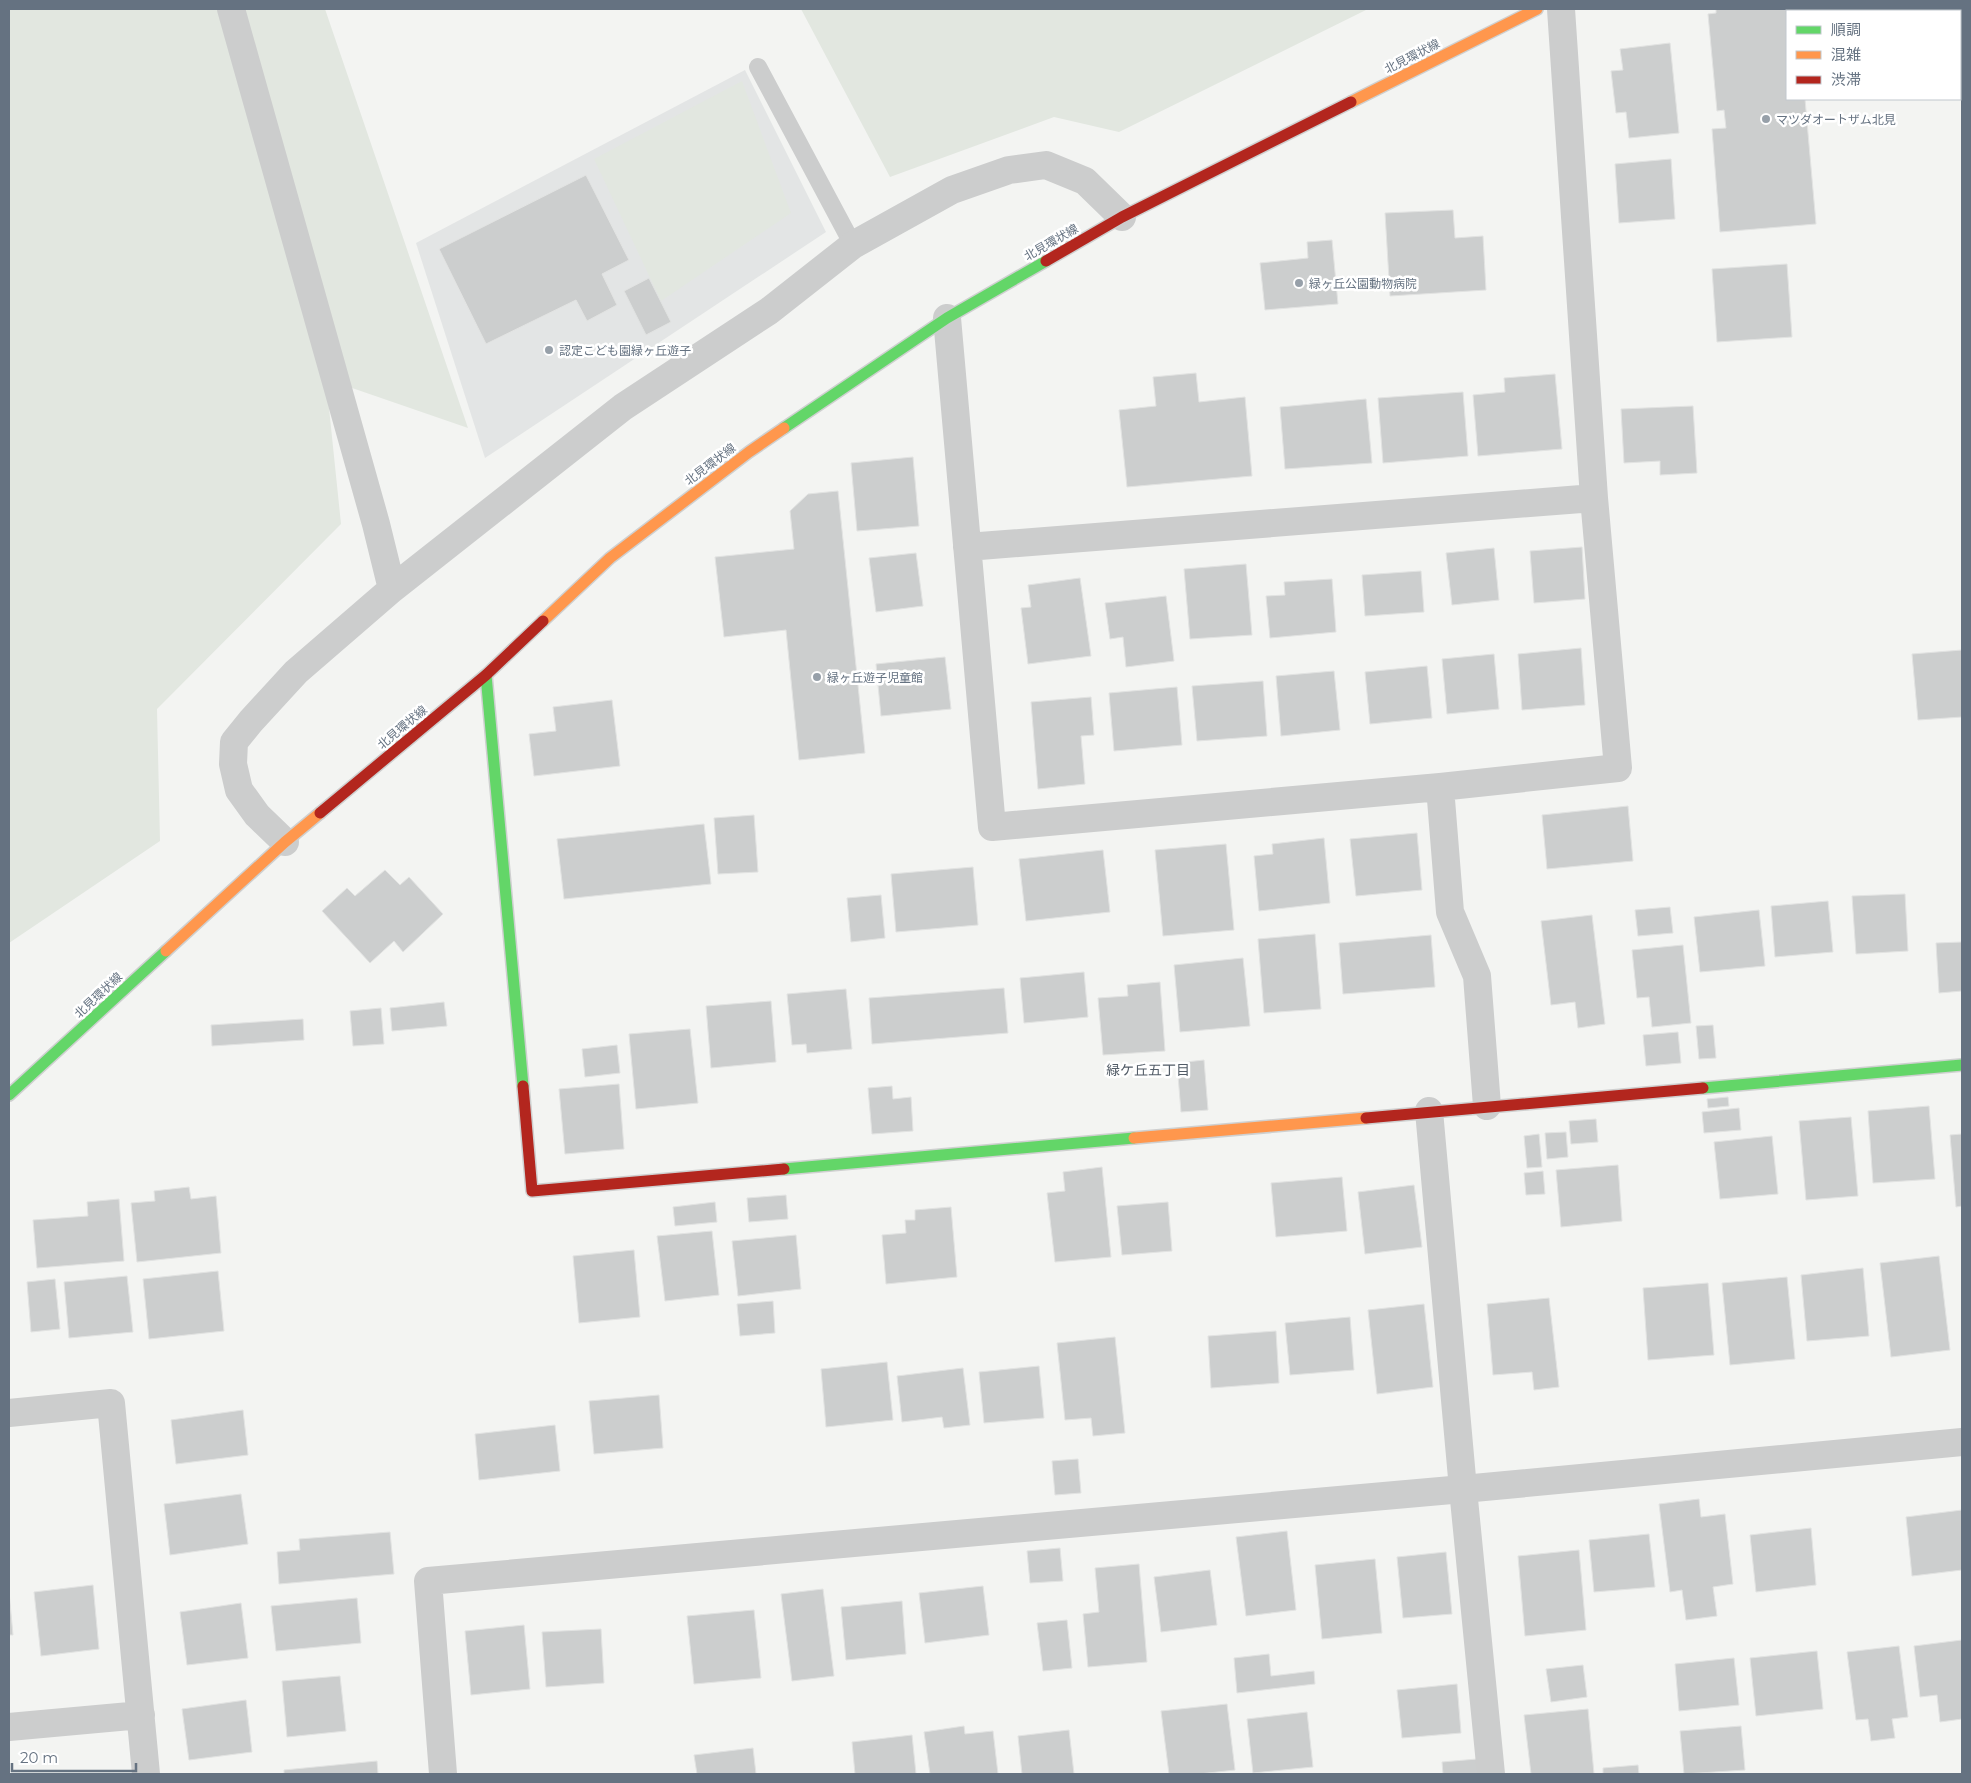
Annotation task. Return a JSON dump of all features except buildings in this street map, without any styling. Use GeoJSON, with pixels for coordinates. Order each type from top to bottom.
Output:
{"type":"FeatureCollection","features":[{"type":"Feature","properties":{"kind":"street"},"geometry":{"type":"LineString","coordinates":[[232,9],[376,524],[392,589]]}},
{"type":"Feature","properties":{"kind":"street","name":"北見環状線"},"geometry":{"type":"LineString","coordinates":[[9,1095],[285,842],[486,675],[610,558],[749,452],[947,318],[1122,217],[1537,9]]}},
{"type":"Feature","properties":{"kind":"street"},"geometry":{"type":"LineString","coordinates":[[947,318],[992,827],[1440,787],[1618,768],[1594,498],[1561,9]]}},
{"type":"Feature","properties":{"kind":"street"},"geometry":{"type":"LineString","coordinates":[[285,842],[257,815],[239,790],[233,764],[234,742],[296,672],[392,589],[623,407],[769,311],[853,245],[952,190],[1009,170],[1046,165],[1085,181],[1122,217]]}},
{"type":"Feature","properties":{"kind":"street"},"geometry":{"type":"LineString","coordinates":[[967,547],[1594,498]]}},
{"type":"Feature","properties":{"kind":"street"},"geometry":{"type":"LineString","coordinates":[[486,675],[532,1192],[1962,1065]]}},
{"type":"Feature","properties":{"kind":"street"},"geometry":{"type":"LineString","coordinates":[[1440,787],[1450,912],[1476,976],[1487,1106]]}},
{"type":"Feature","properties":{"kind":"street"},"geometry":{"type":"LineString","coordinates":[[1429,1111],[1491,1774]]}},
{"type":"Feature","properties":{"kind":"street"},"geometry":{"type":"LineString","coordinates":[[9,1413],[111,1403],[146,1774]]}},
{"type":"Feature","properties":{"kind":"street"},"geometry":{"type":"LineString","coordinates":[[444,1774],[428,1581],[1463,1489],[1962,1442]]}},
{"type":"Feature","properties":{"kind":"street"},"geometry":{"type":"LineString","coordinates":[[9,1727],[141,1715]]}},
{"type":"Feature","properties":{"kind":"lane"},"geometry":{"type":"LineString","coordinates":[[758,66],[853,245]]}},
{"type":"Feature","properties":{"kind":"shaded area"},"geometry":{"type":"Polygon","coordinates":[[[9,9],[325,9],[468,428],[326,379],[341,524],[157,709],[160,841],[9,943],[9,9]]]}},
{"type":"Feature","properties":{"kind":"shaded area"},"geometry":{"type":"Polygon","coordinates":[[[801,9],[1368,9],[1119,132],[1054,117],[890,177],[801,9]]]}},
{"type":"Feature","properties":{"kind":"shaded area","name":"認定こども園緑ヶ丘遊子"},"geometry":{"type":"Polygon","coordinates":[[[745,70],[826,232],[485,458],[416,243],[745,70]]]}},
{"type":"Feature","properties":{"kind":"shaded area"},"geometry":{"type":"Polygon","coordinates":[[[742,81],[791,213],[661,301],[594,159],[742,81]]]}},
{"type":"Feature","properties":{"kind":"traffic: fast"},"geometry":{"type":"LineString","coordinates":[[784,428],[947,318],[1046,261]]}},
{"type":"Feature","properties":{"kind":"traffic: fast"},"geometry":{"type":"LineString","coordinates":[[486,675],[523,1086]]}},
{"type":"Feature","properties":{"kind":"traffic: fast"},"geometry":{"type":"LineString","coordinates":[[9,1095],[166,951]]}},
{"type":"Feature","properties":{"kind":"traffic: fast"},"geometry":{"type":"LineString","coordinates":[[1703,1088],[1962,1065]]}},
{"type":"Feature","properties":{"kind":"traffic: fast"},"geometry":{"type":"LineString","coordinates":[[784,1169],[1134,1138]]}},
{"type":"Feature","properties":{"kind":"traffic: slow"},"geometry":{"type":"LineString","coordinates":[[1351,102],[1537,9]]}},
{"type":"Feature","properties":{"kind":"traffic: slow"},"geometry":{"type":"LineString","coordinates":[[543,621],[610,558],[749,452],[784,428]]}},
{"type":"Feature","properties":{"kind":"traffic: slow"},"geometry":{"type":"LineString","coordinates":[[166,951],[285,842],[320,813]]}},
{"type":"Feature","properties":{"kind":"traffic: slow"},"geometry":{"type":"LineString","coordinates":[[1134,1138],[1366,1118]]}},
{"type":"Feature","properties":{"kind":"traffic: jam"},"geometry":{"type":"LineString","coordinates":[[1046,261],[1122,217],[1351,102]]}},
{"type":"Feature","properties":{"kind":"traffic: jam"},"geometry":{"type":"LineString","coordinates":[[320,813],[486,675],[543,621]]}},
{"type":"Feature","properties":{"kind":"traffic: jam"},"geometry":{"type":"LineString","coordinates":[[523,1086],[532,1191],[784,1169]]}},
{"type":"Feature","properties":{"kind":"traffic: jam"},"geometry":{"type":"LineString","coordinates":[[1366,1118],[1703,1088]]}},
{"type":"Feature","properties":{"kind":"place","name":"マツダオートザム北見"},"geometry":{"type":"Point","coordinates":[1766,119]}},
{"type":"Feature","properties":{"kind":"place","name":"緑ヶ丘公園動物病院"},"geometry":{"type":"Point","coordinates":[1299,283]}},
{"type":"Feature","properties":{"kind":"place","name":"認定こども園緑ヶ丘遊子"},"geometry":{"type":"Point","coordinates":[549,350]}},
{"type":"Feature","properties":{"kind":"place","name":"緑ヶ丘遊子児童館"},"geometry":{"type":"Point","coordinates":[817,677]}},
{"type":"Feature","properties":{"kind":"district","name":"緑ケ丘五丁目"},"geometry":{"type":"Point","coordinates":[1148,1070]}}]}
